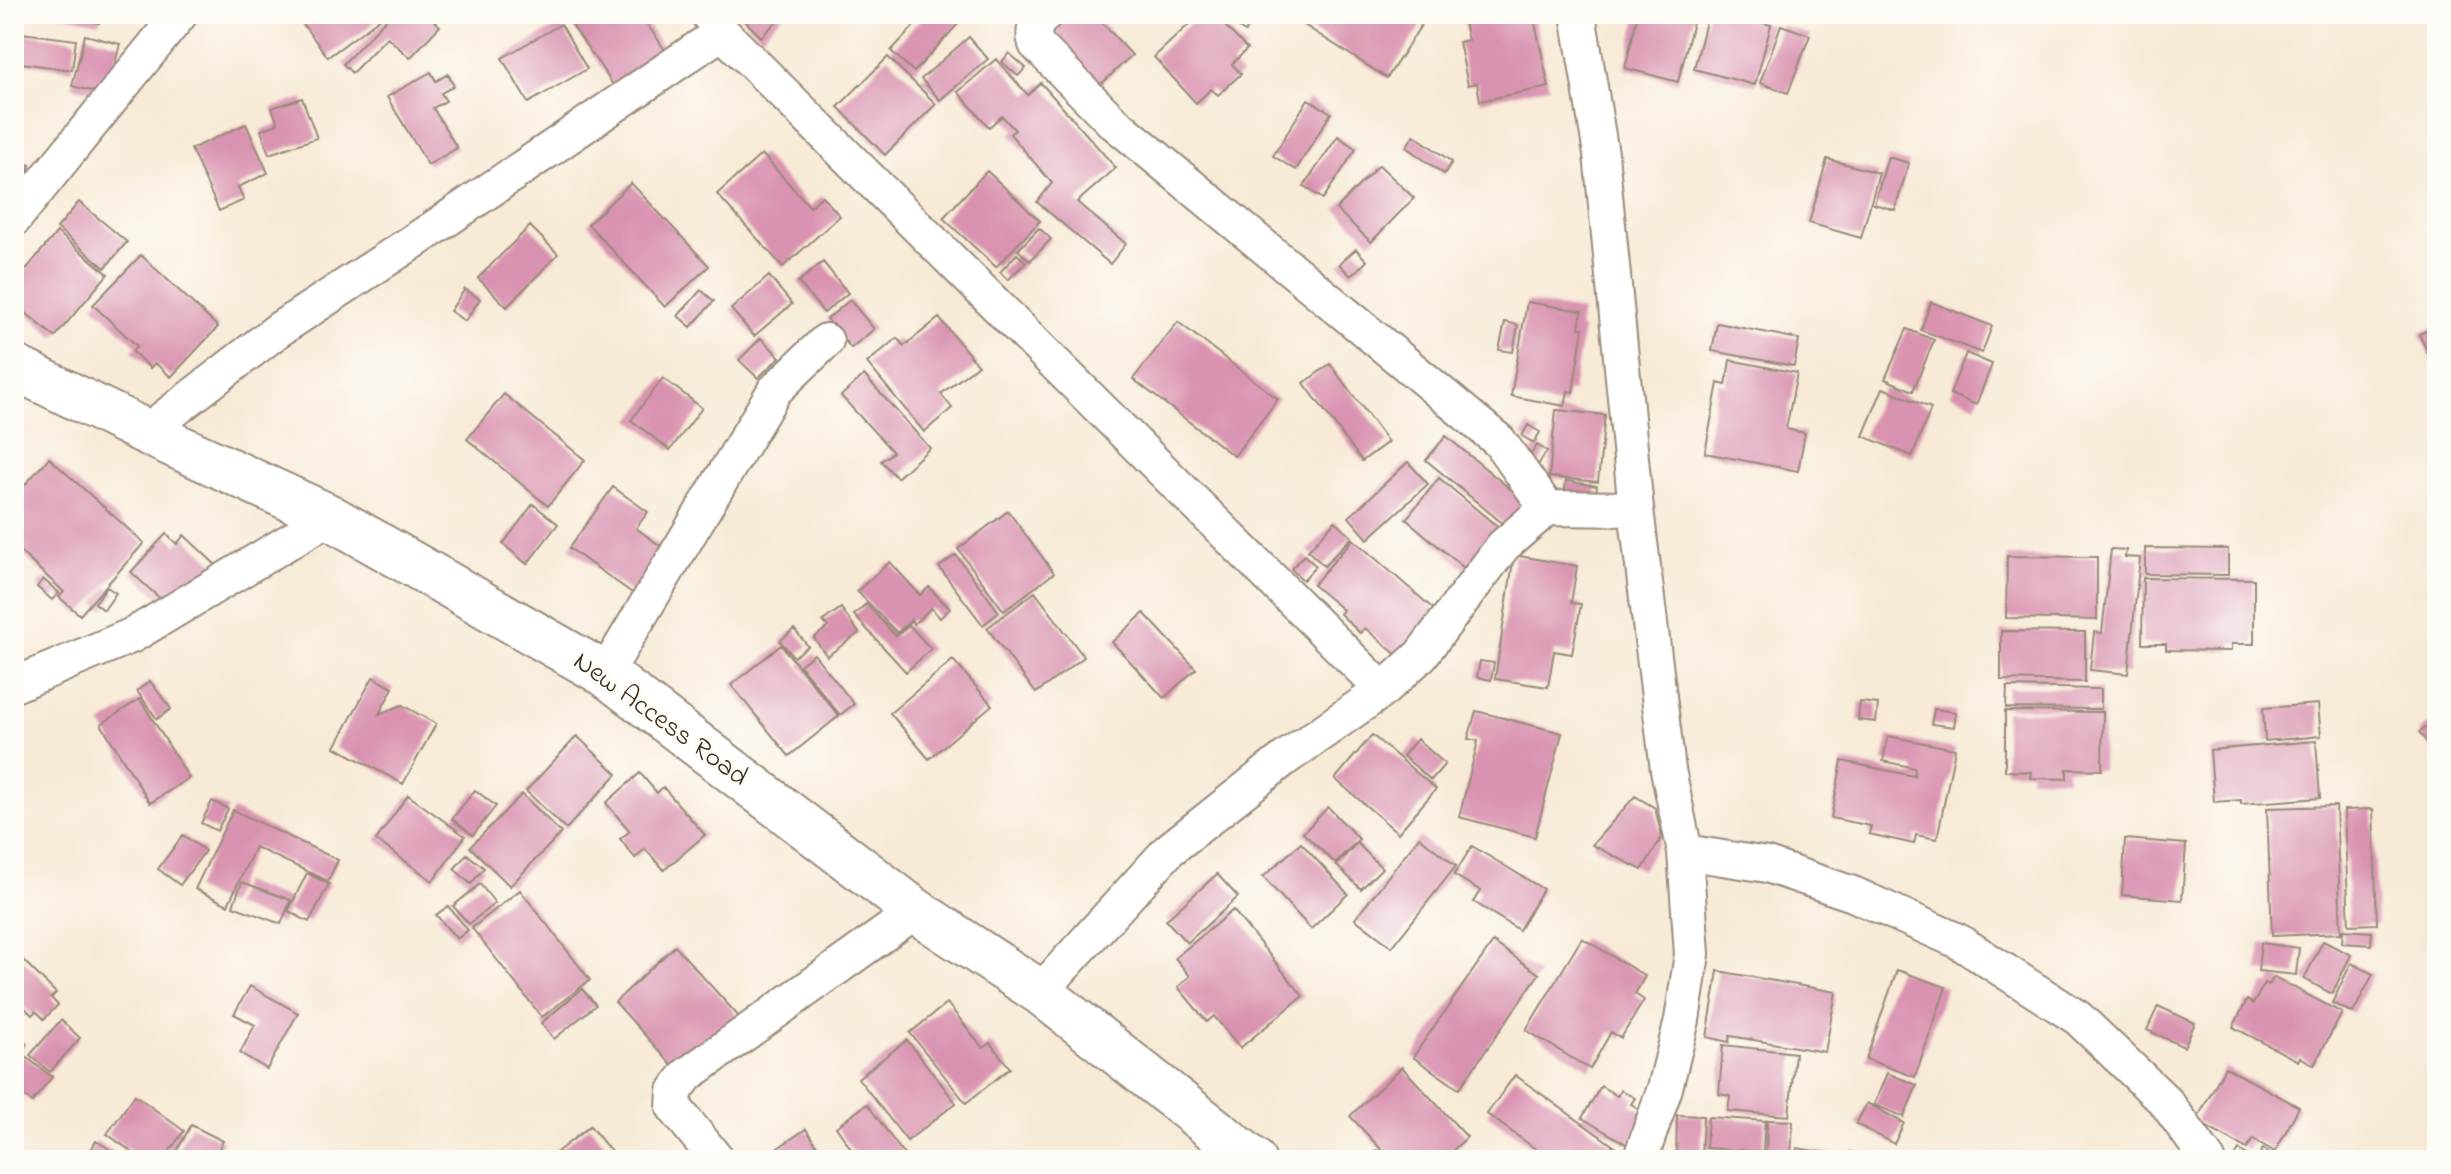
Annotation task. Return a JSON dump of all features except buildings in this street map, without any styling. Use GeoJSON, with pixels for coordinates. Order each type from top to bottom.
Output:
{"type":"FeatureCollection","features":[{"type":"Feature","properties":{"kind":"main road","name":"New Access Road"},"geometry":{"type":"LineString","coordinates":[[14,367],[330,517],[605,674],[916,911],[1040,992],[1253,1160]]}},
{"type":"Feature","properties":{"kind":"street"},"geometry":{"type":"LineString","coordinates":[[14,219],[180,14]]}},
{"type":"Feature","properties":{"kind":"street"},"geometry":{"type":"LineString","coordinates":[[1045,14],[1036,23],[1033,34],[1036,44],[1111,120],[1499,441],[1547,508]]}},
{"type":"Feature","properties":{"kind":"street"},"geometry":{"type":"LineString","coordinates":[[1578,14],[1601,154],[1636,509],[1668,770],[1685,852],[1692,954],[1682,1020],[1665,1088],[1640,1160]]}},
{"type":"Feature","properties":{"kind":"street"},"geometry":{"type":"LineString","coordinates":[[146,432],[278,330],[434,228],[715,23],[1383,690]]}},
{"type":"Feature","properties":{"kind":"street"},"geometry":{"type":"LineString","coordinates":[[605,674],[775,390],[826,341]]}},
{"type":"Feature","properties":{"kind":"street"},"geometry":{"type":"LineString","coordinates":[[1040,992],[1169,850],[1284,759],[1383,690],[1421,655],[1503,546],[1547,508],[1636,509]]}},
{"type":"Feature","properties":{"kind":"street"},"geometry":{"type":"LineString","coordinates":[[14,685],[133,635],[330,517]]}},
{"type":"Feature","properties":{"kind":"street"},"geometry":{"type":"LineString","coordinates":[[1685,852],[1767,865],[1853,894],[1958,941],[2078,1018],[2166,1102],[2208,1160]]}},
{"type":"Feature","properties":{"kind":"street"},"geometry":{"type":"LineString","coordinates":[[717,1160],[674,1107],[675,1091],[687,1075],[916,911]]}}]}
